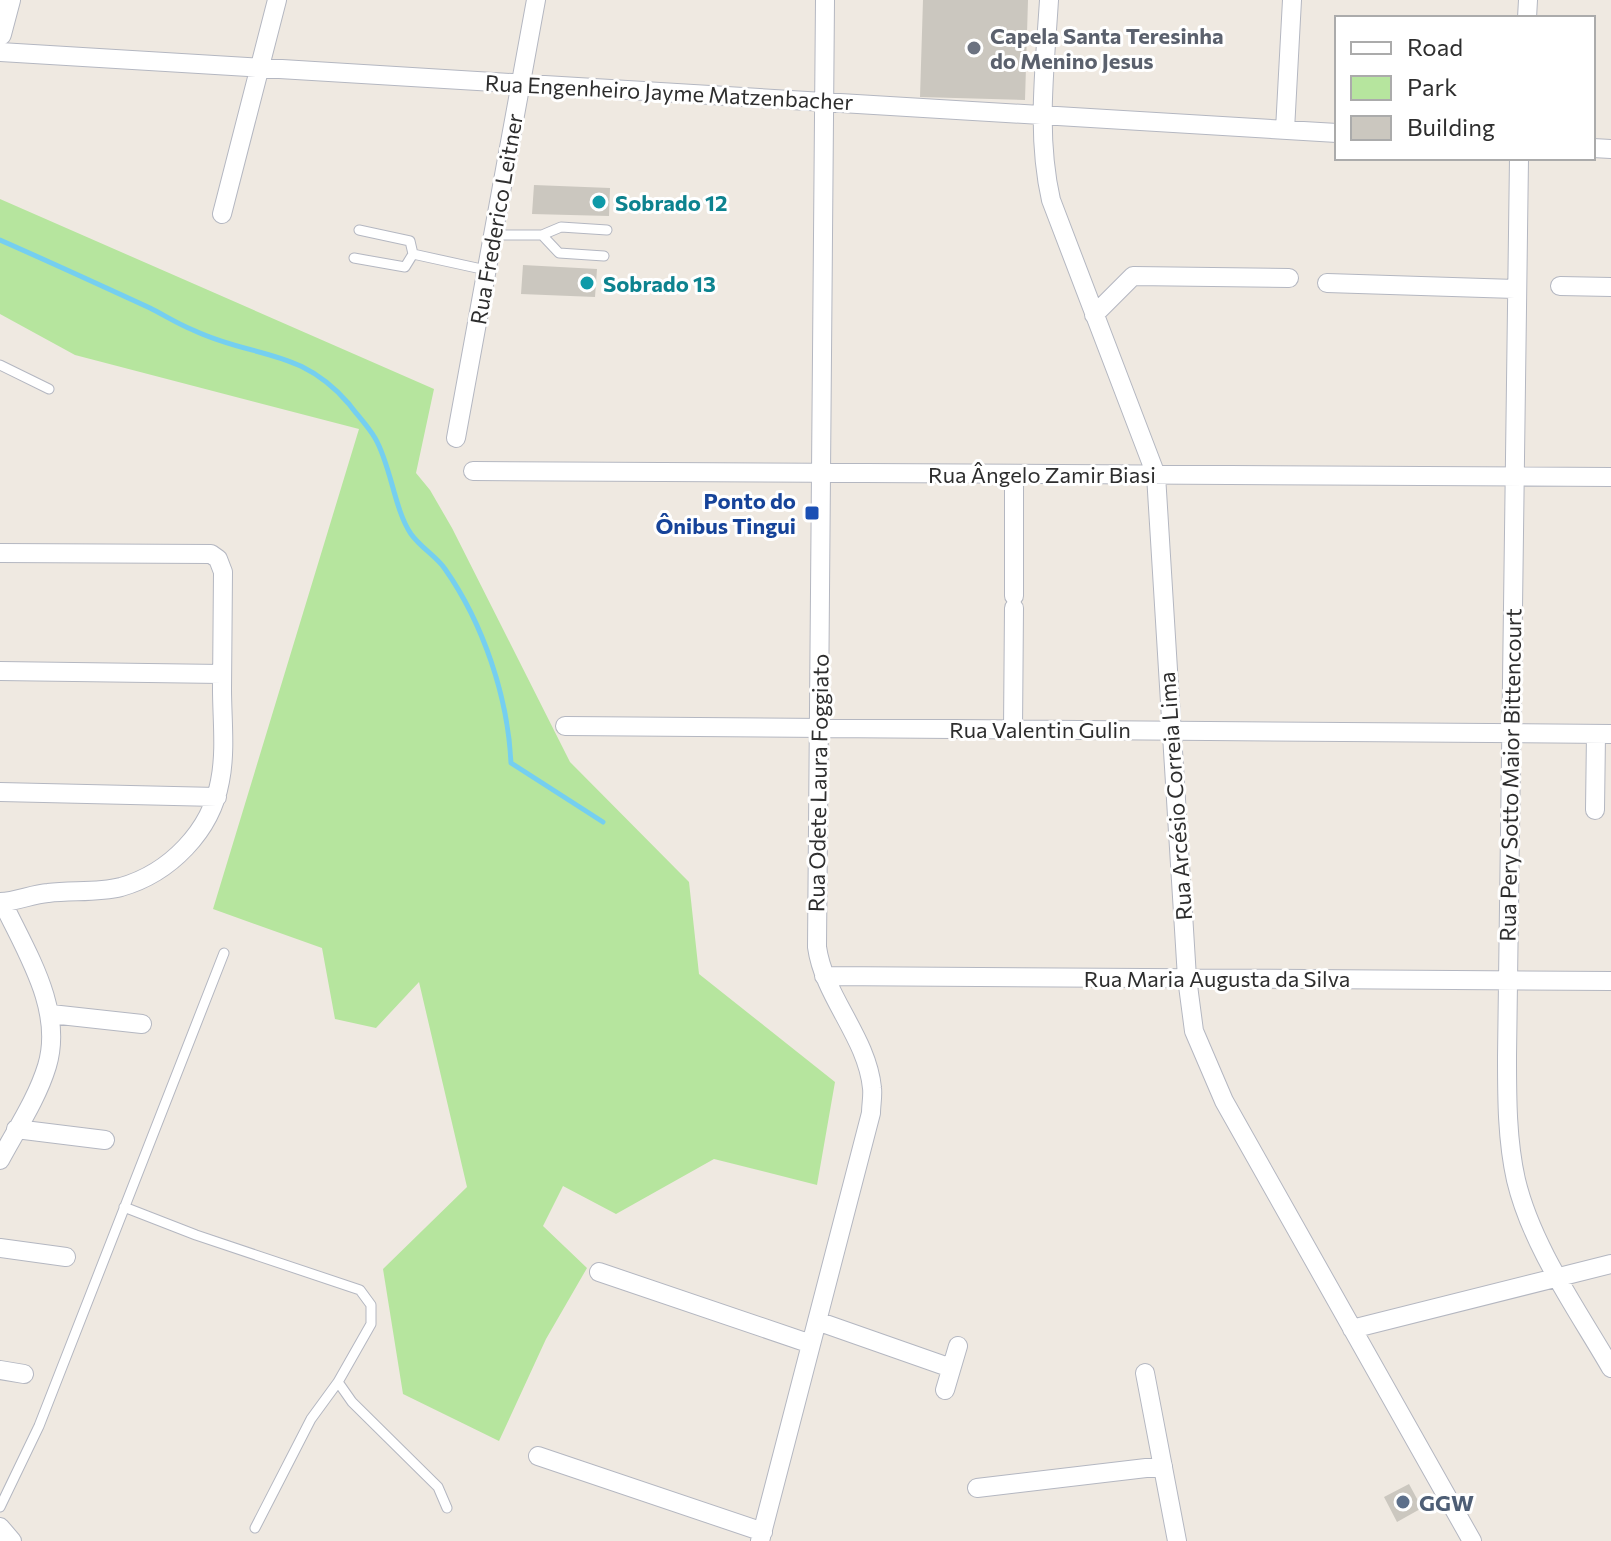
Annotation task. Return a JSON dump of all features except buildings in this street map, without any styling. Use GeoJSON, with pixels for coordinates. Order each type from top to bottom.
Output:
{"type":"FeatureCollection","features":[{"type":"Feature","properties":{"kind":"street"},"geometry":{"type":"LineString","coordinates":[[0,34],[9,0]]}},
{"type":"Feature","properties":{"kind":"street"},"geometry":{"type":"LineString","coordinates":[[222,214],[277,0]]}},
{"type":"Feature","properties":{"kind":"street","name":"Rua Frederico Leitner"},"geometry":{"type":"LineString","coordinates":[[456,438],[536,0]]}},
{"type":"Feature","properties":{"kind":"street","name":"Rua Odete Laura Foggiato"},"geometry":{"type":"LineString","coordinates":[[761,1536],[871,1113],[872,1089],[856,1040],[824,976],[817,947],[825,0]]}},
{"type":"Feature","properties":{"kind":"street","name":"Rua Arcésio Correia Lima"},"geometry":{"type":"LineString","coordinates":[[1049,0],[1042,153],[1051,200],[1156,475],[1170,730],[1187,978],[1194,1031],[1224,1101],[1472,1541]]}},
{"type":"Feature","properties":{"kind":"street"},"geometry":{"type":"LineString","coordinates":[[1285,130],[1292,0]]}},
{"type":"Feature","properties":{"kind":"street","name":"Rua Engenheiro Jayme Matzenbacher"},"geometry":{"type":"LineString","coordinates":[[0,52],[1335,133]]}},
{"type":"Feature","properties":{"kind":"street","name":"Rua Pery Sotto Maior Bittencourt"},"geometry":{"type":"LineString","coordinates":[[1519,160],[1507,1097],[1516,1182],[1527,1211],[1559,1277],[1611,1368]]}},
{"type":"Feature","properties":{"kind":"street"},"geometry":{"type":"LineString","coordinates":[[1094,315],[1133,276],[1289,278]]}},
{"type":"Feature","properties":{"kind":"street"},"geometry":{"type":"LineString","coordinates":[[1327,283],[1515,289]]}},
{"type":"Feature","properties":{"kind":"street"},"geometry":{"type":"LineString","coordinates":[[1560,286],[1611,287]]}},
{"type":"Feature","properties":{"kind":"street","name":"Rua Ângelo Zamir Biasi"},"geometry":{"type":"LineString","coordinates":[[473,471],[1611,477]]}},
{"type":"Feature","properties":{"kind":"street"},"geometry":{"type":"LineString","coordinates":[[1013,729],[1014,474]]}},
{"type":"Feature","properties":{"kind":"street"},"geometry":{"type":"LineString","coordinates":[[0,553],[211,554],[218,559],[223,572],[222,758],[217,797],[205,822],[191,842],[170,862],[148,876],[104,890],[47,893],[1,903],[51,1014],[48,1063],[41,1083],[0,1160]]}},
{"type":"Feature","properties":{"kind":"street"},"geometry":{"type":"LineString","coordinates":[[0,671],[222,674]]}},
{"type":"Feature","properties":{"kind":"street","name":"Rua Valentin Gulin"},"geometry":{"type":"LineString","coordinates":[[565,726],[1604,734]]}},
{"type":"Feature","properties":{"kind":"street"},"geometry":{"type":"LineString","coordinates":[[1595,810],[1604,734]]}},
{"type":"Feature","properties":{"kind":"street"},"geometry":{"type":"LineString","coordinates":[[0,792],[217,797]]}},
{"type":"Feature","properties":{"kind":"street","name":"Rua Maria Augusta da Silva"},"geometry":{"type":"LineString","coordinates":[[824,976],[1611,981]]}},
{"type":"Feature","properties":{"kind":"street"},"geometry":{"type":"LineString","coordinates":[[51,1014],[142,1024]]}},
{"type":"Feature","properties":{"kind":"street"},"geometry":{"type":"LineString","coordinates":[[16,1129],[105,1140]]}},
{"type":"Feature","properties":{"kind":"street"},"geometry":{"type":"LineString","coordinates":[[0,1248],[66,1257]]}},
{"type":"Feature","properties":{"kind":"street"},"geometry":{"type":"LineString","coordinates":[[1352,1329],[1611,1264]]}},
{"type":"Feature","properties":{"kind":"street"},"geometry":{"type":"LineString","coordinates":[[599,1272],[811,1344]]}},
{"type":"Feature","properties":{"kind":"street"},"geometry":{"type":"LineString","coordinates":[[817,1321],[951,1368]]}},
{"type":"Feature","properties":{"kind":"street"},"geometry":{"type":"LineString","coordinates":[[945,1390],[958,1346]]}},
{"type":"Feature","properties":{"kind":"street"},"geometry":{"type":"LineString","coordinates":[[0,1370],[24,1374]]}},
{"type":"Feature","properties":{"kind":"street"},"geometry":{"type":"LineString","coordinates":[[1145,1373],[1177,1541]]}},
{"type":"Feature","properties":{"kind":"street"},"geometry":{"type":"LineString","coordinates":[[538,1456],[761,1536]]}},
{"type":"Feature","properties":{"kind":"street"},"geometry":{"type":"LineString","coordinates":[[977,1488],[1163,1466]]}},
{"type":"Feature","properties":{"kind":"street"},"geometry":{"type":"LineString","coordinates":[[0,1527],[12,1541]]}},
{"type":"Feature","properties":{"kind":"lane"},"geometry":{"type":"LineString","coordinates":[[493,235],[542,235],[561,227],[607,230]]}},
{"type":"Feature","properties":{"kind":"lane"},"geometry":{"type":"LineString","coordinates":[[354,258],[405,267],[413,254],[410,241],[359,230]]}},
{"type":"Feature","properties":{"kind":"lane"},"geometry":{"type":"LineString","coordinates":[[542,235],[559,253],[604,256]]}},
{"type":"Feature","properties":{"kind":"lane"},"geometry":{"type":"LineString","coordinates":[[413,254],[486,270]]}},
{"type":"Feature","properties":{"kind":"lane"},"geometry":{"type":"LineString","coordinates":[[0,365],[49,389]]}},
{"type":"Feature","properties":{"kind":"lane"},"geometry":{"type":"LineString","coordinates":[[0,1507],[39,1426],[224,953]]}},
{"type":"Feature","properties":{"kind":"lane"},"geometry":{"type":"LineString","coordinates":[[124,1207],[196,1235],[360,1290],[371,1305],[371,1324],[338,1382],[311,1419],[255,1528]]}},
{"type":"Feature","properties":{"kind":"lane"},"geometry":{"type":"LineString","coordinates":[[338,1382],[352,1402],[438,1487],[447,1508]]}},
{"type":"Feature","properties":{"kind":"green space"},"geometry":{"type":"Polygon","coordinates":[[[0,199],[434,389],[416,473],[430,490],[452,528],[570,762],[689,882],[699,974],[835,1082],[817,1185],[714,1159],[616,1214],[563,1186],[543,1226],[587,1268],[546,1339],[499,1441],[403,1394],[383,1269],[467,1187],[419,982],[376,1028],[335,1019],[322,948],[213,909],[359,429],[75,355],[0,314],[0,199]]]}},
{"type":"Feature","properties":{"kind":"waterway"},"geometry":{"type":"LineString","coordinates":[[0,240],[193,330],[294,363],[331,386],[375,438],[405,524],[415,539],[445,569],[471,613],[499,687],[511,763],[603,822]]}},
{"type":"Feature","properties":{"kind":"place","name":"Capela Santa Teresinha do Menino Jesus"},"geometry":{"type":"Point","coordinates":[974,48]}},
{"type":"Feature","properties":{"kind":"place","name":"Sobrado 12"},"geometry":{"type":"Point","coordinates":[599,202]}},
{"type":"Feature","properties":{"kind":"place","name":"Sobrado 13"},"geometry":{"type":"Point","coordinates":[587,283]}},
{"type":"Feature","properties":{"kind":"place","name":"Ponto do Ônibus Tingui"},"geometry":{"type":"Point","coordinates":[812,513]}},
{"type":"Feature","properties":{"kind":"place","name":"GGW"},"geometry":{"type":"Point","coordinates":[1403,1502]}}]}
